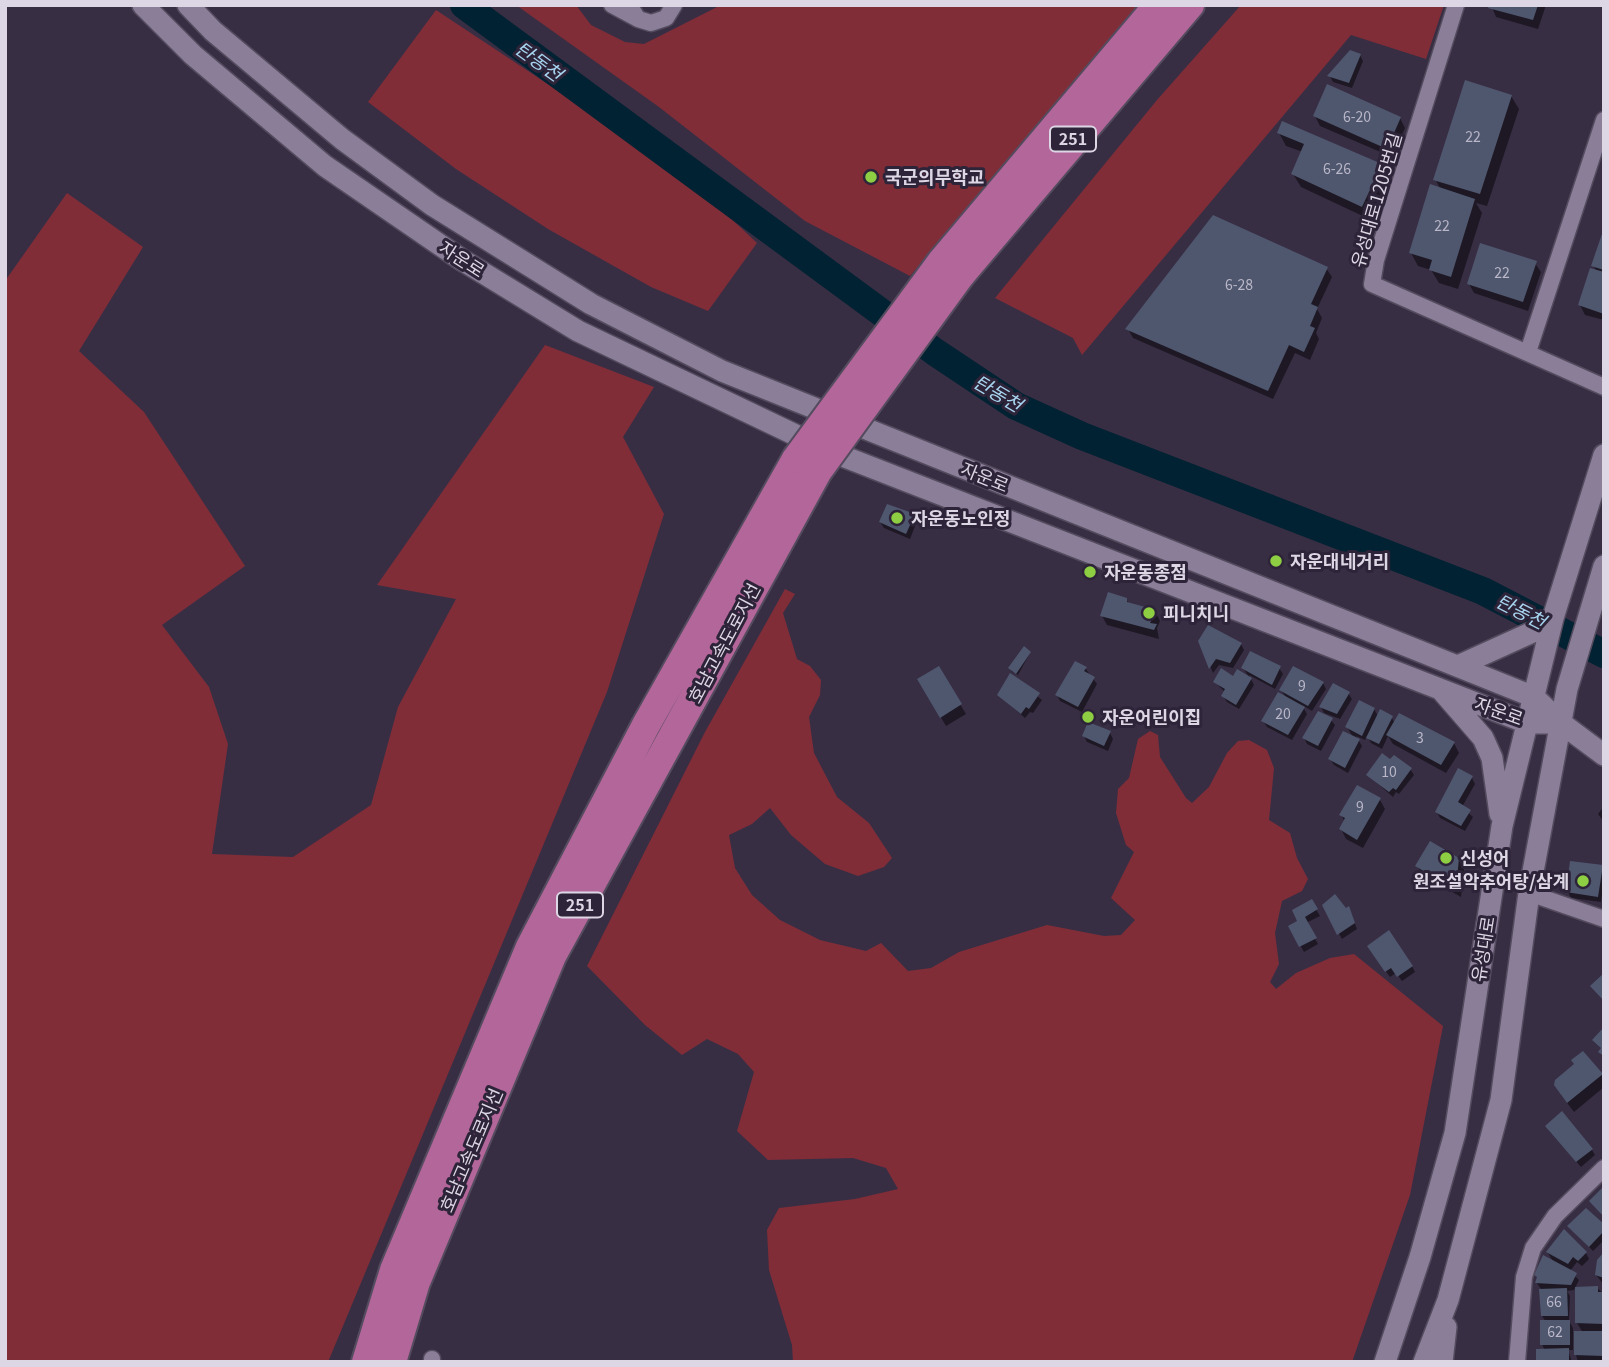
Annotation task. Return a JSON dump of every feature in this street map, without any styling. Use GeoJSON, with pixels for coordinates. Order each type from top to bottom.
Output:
{"type":"FeatureCollection","features":[{"type":"Feature","properties":{"kind":"highway","name":"호남고속도로지선"},"geometry":{"type":"LineString","coordinates":[[366,1362],[394,1270],[530,947],[646,725],[807,465],[951,269],[1158,5]]}},
{"type":"Feature","properties":{"kind":"highway","name":"호남고속도로지선"},"geometry":{"type":"LineString","coordinates":[[951,269],[1190,5]]}},
{"type":"Feature","properties":{"kind":"highway","name":"호남고속도로지선"},"geometry":{"type":"LineString","coordinates":[[392,1362],[416,1282],[552,956],[807,465]]}},
{"type":"Feature","properties":{"kind":"highway"},"geometry":{"type":"LineString","coordinates":[[352,1362],[394,1270]]}},
{"type":"Feature","properties":{"kind":"street","name":"자운로"},"geometry":{"type":"LineString","coordinates":[[143,5],[193,55],[325,166],[461,260],[578,331],[827,450],[1527,723],[1561,723]]}},
{"type":"Feature","properties":{"kind":"street","name":"자운로"},"geometry":{"type":"LineString","coordinates":[[188,5],[213,31],[342,139],[432,205],[590,304],[722,371],[1460,665],[1536,686],[1561,723]]}},
{"type":"Feature","properties":{"kind":"street"},"geometry":{"type":"LineString","coordinates":[[612,5],[634,12],[651,23],[659,22],[672,12],[674,5]]}},
{"type":"Feature","properties":{"kind":"street","name":"유성대로1205번길"},"geometry":{"type":"LineString","coordinates":[[1457,5],[1376,260],[1372,284],[1604,387]]}},
{"type":"Feature","properties":{"kind":"street"},"geometry":{"type":"LineString","coordinates":[[1528,352],[1604,120]]}},
{"type":"Feature","properties":{"kind":"street","name":"유성대로"},"geometry":{"type":"LineString","coordinates":[[1388,1359],[1455,1133],[1502,826],[1553,618],[1604,455]]}},
{"type":"Feature","properties":{"kind":"street"},"geometry":{"type":"LineString","coordinates":[[1424,1362],[1448,1300],[1500,1100],[1529,893],[1567,690],[1604,566]]}},
{"type":"Feature","properties":{"kind":"street"},"geometry":{"type":"LineString","coordinates":[[1460,665],[1538,630],[1553,618]]}},
{"type":"Feature","properties":{"kind":"street"},"geometry":{"type":"LineString","coordinates":[[1441,689],[1483,738],[1502,826]]}},
{"type":"Feature","properties":{"kind":"street"},"geometry":{"type":"LineString","coordinates":[[1561,723],[1604,755]]}},
{"type":"Feature","properties":{"kind":"street"},"geometry":{"type":"LineString","coordinates":[[1529,893],[1604,919]]}},
{"type":"Feature","properties":{"kind":"street"},"geometry":{"type":"LineString","coordinates":[[1517,1362],[1524,1277],[1533,1248],[1555,1216],[1604,1168]]}},
{"type":"Feature","properties":{"kind":"street"},"geometry":{"type":"LineString","coordinates":[[1442,1362],[1448,1300]]}},
{"type":"Feature","properties":{"kind":"shaded area","name":"국군의무학교"},"geometry":{"type":"Polygon","coordinates":[[[516,5],[576,5],[591,25],[625,42],[644,44],[721,5],[1139,5],[910,276],[805,221],[659,107],[516,5]]]}},
{"type":"Feature","properties":{"kind":"shaded area"},"geometry":{"type":"Polygon","coordinates":[[[1241,5],[1444,5],[1426,59],[1351,35],[1082,355],[1073,338],[995,298],[1157,100],[1241,5]]]}},
{"type":"Feature","properties":{"kind":"shaded area"},"geometry":{"type":"Polygon","coordinates":[[[436,10],[602,120],[704,193],[757,243],[708,311],[651,287],[548,229],[456,169],[368,102],[436,10]]]}},
{"type":"Feature","properties":{"kind":"shaded area"},"geometry":{"type":"Polygon","coordinates":[[[67,193],[143,247],[79,351],[144,412],[245,566],[162,625],[209,687],[228,744],[212,854],[293,857],[371,805],[398,707],[456,599],[377,585],[545,345],[654,387],[623,437],[664,514],[607,692],[328,1362],[5,1362],[5,281],[67,193]]]}},
{"type":"Feature","properties":{"kind":"shaded area"},"geometry":{"type":"Polygon","coordinates":[[[785,589],[795,594],[783,613],[797,659],[810,666],[821,680],[820,695],[809,717],[814,753],[837,797],[869,823],[892,858],[884,867],[858,876],[825,864],[791,835],[770,808],[752,824],[729,835],[735,868],[752,895],[780,920],[820,940],[866,951],[881,943],[908,971],[931,968],[959,952],[1047,925],[1104,936],[1121,935],[1135,920],[1111,898],[1134,852],[1126,845],[1116,813],[1118,789],[1129,778],[1138,739],[1150,731],[1158,735],[1160,757],[1192,803],[1209,787],[1227,753],[1238,741],[1249,740],[1267,750],[1274,768],[1269,820],[1290,833],[1297,858],[1308,879],[1302,891],[1282,901],[1275,933],[1279,964],[1270,982],[1276,989],[1296,973],[1330,958],[1354,954],[1443,1026],[1410,1195],[1352,1362],[793,1362],[792,1345],[769,1270],[767,1230],[779,1208],[855,1199],[898,1189],[886,1168],[853,1158],[768,1160],[737,1131],[754,1072],[738,1054],[707,1039],[682,1055],[645,1025],[587,966],[705,732],[785,589]]]}},
{"type":"Feature","properties":{"kind":"building"},"geometry":{"type":"Polygon","coordinates":[[[1489,5],[1538,5],[1533,20],[1488,8],[1489,5]]]}},
{"type":"Feature","properties":{"kind":"building"},"geometry":{"type":"Polygon","coordinates":[[[1350,50],[1361,54],[1349,83],[1327,76],[1350,50]]]}},
{"type":"Feature","properties":{"kind":"building"},"geometry":{"type":"Polygon","coordinates":[[[1465,80],[1512,95],[1480,194],[1433,180],[1465,80]]]}},
{"type":"Feature","properties":{"kind":"building"},"geometry":{"type":"Polygon","coordinates":[[[1327,84],[1401,117],[1387,149],[1313,116],[1327,84]]]}},
{"type":"Feature","properties":{"kind":"building"},"geometry":{"type":"Polygon","coordinates":[[[1282,121],[1382,164],[1362,207],[1291,174],[1304,144],[1277,133],[1282,121]]]}},
{"type":"Feature","properties":{"kind":"building"},"geometry":{"type":"Polygon","coordinates":[[[1430,184],[1475,199],[1451,277],[1429,270],[1432,260],[1409,253],[1430,184]]]}},
{"type":"Feature","properties":{"kind":"building"},"geometry":{"type":"Polygon","coordinates":[[[1213,215],[1328,267],[1311,304],[1318,307],[1310,326],[1315,328],[1304,352],[1289,345],[1268,391],[1125,329],[1213,215]]]}},
{"type":"Feature","properties":{"kind":"building"},"geometry":{"type":"Polygon","coordinates":[[[1604,231],[1604,270],[1591,266],[1604,231]]]}},
{"type":"Feature","properties":{"kind":"building"},"geometry":{"type":"Polygon","coordinates":[[[1480,243],[1537,261],[1523,302],[1467,284],[1480,243]]]}},
{"type":"Feature","properties":{"kind":"building"},"geometry":{"type":"Polygon","coordinates":[[[1590,268],[1604,272],[1604,314],[1578,305],[1590,268]]]}},
{"type":"Feature","properties":{"kind":"building","name":"자운동노인정"},"geometry":{"type":"Polygon","coordinates":[[[887,504],[915,514],[906,534],[879,522],[887,504]]]}},
{"type":"Feature","properties":{"kind":"building"},"geometry":{"type":"Polygon","coordinates":[[[1108,592],[1127,598],[1127,602],[1156,610],[1150,623],[1157,624],[1154,630],[1100,616],[1108,592]]]}},
{"type":"Feature","properties":{"kind":"building"},"geometry":{"type":"Polygon","coordinates":[[[1208,625],[1242,643],[1230,663],[1216,659],[1209,669],[1198,641],[1208,625]]]}},
{"type":"Feature","properties":{"kind":"building"},"geometry":{"type":"Polygon","coordinates":[[[1024,646],[1031,652],[1016,674],[1008,668],[1024,646]]]}},
{"type":"Feature","properties":{"kind":"building"},"geometry":{"type":"Polygon","coordinates":[[[1250,651],[1281,666],[1272,685],[1241,668],[1250,651]]]}},
{"type":"Feature","properties":{"kind":"building"},"geometry":{"type":"Polygon","coordinates":[[[1075,661],[1087,667],[1084,671],[1095,677],[1078,707],[1055,695],[1075,661]]]}},
{"type":"Feature","properties":{"kind":"building"},"geometry":{"type":"Polygon","coordinates":[[[939,666],[962,704],[940,718],[917,679],[939,666]]]}},
{"type":"Feature","properties":{"kind":"building"},"geometry":{"type":"Polygon","coordinates":[[[1293,666],[1324,682],[1308,706],[1279,690],[1293,666]]]}},
{"type":"Feature","properties":{"kind":"building"},"geometry":{"type":"Polygon","coordinates":[[[1221,668],[1233,676],[1237,669],[1252,678],[1236,705],[1221,696],[1225,689],[1213,682],[1221,668]]]}},
{"type":"Feature","properties":{"kind":"building"},"geometry":{"type":"Polygon","coordinates":[[[1010,673],[1040,693],[1029,709],[1026,707],[1021,714],[997,695],[1010,673]]]}},
{"type":"Feature","properties":{"kind":"building"},"geometry":{"type":"Polygon","coordinates":[[[1333,683],[1350,692],[1337,714],[1319,707],[1333,683]]]}},
{"type":"Feature","properties":{"kind":"building"},"geometry":{"type":"Polygon","coordinates":[[[1278,692],[1305,707],[1288,735],[1261,721],[1278,692]]]}},
{"type":"Feature","properties":{"kind":"building"},"geometry":{"type":"Polygon","coordinates":[[[1359,700],[1375,708],[1362,736],[1345,727],[1359,700]]]}},
{"type":"Feature","properties":{"kind":"building"},"geometry":{"type":"Polygon","coordinates":[[[1380,709],[1393,716],[1379,744],[1366,738],[1380,709]]]}},
{"type":"Feature","properties":{"kind":"building"},"geometry":{"type":"Polygon","coordinates":[[[1318,711],[1333,718],[1318,746],[1302,738],[1318,711]]]}},
{"type":"Feature","properties":{"kind":"building"},"geometry":{"type":"Polygon","coordinates":[[[1399,713],[1455,742],[1441,765],[1386,735],[1399,713]]]}},
{"type":"Feature","properties":{"kind":"building"},"geometry":{"type":"Polygon","coordinates":[[[1088,722],[1111,731],[1104,746],[1082,736],[1088,722]]]}},
{"type":"Feature","properties":{"kind":"building"},"geometry":{"type":"Polygon","coordinates":[[[1343,731],[1360,739],[1345,768],[1328,759],[1343,731]]]}},
{"type":"Feature","properties":{"kind":"building"},"geometry":{"type":"Polygon","coordinates":[[[1382,753],[1390,759],[1394,755],[1412,768],[1396,790],[1393,788],[1389,792],[1366,775],[1382,753]]]}},
{"type":"Feature","properties":{"kind":"building"},"geometry":{"type":"Polygon","coordinates":[[[1458,768],[1473,776],[1458,802],[1471,810],[1461,826],[1435,812],[1458,768]]]}},
{"type":"Feature","properties":{"kind":"building"},"geometry":{"type":"Polygon","coordinates":[[[1357,785],[1381,798],[1357,840],[1339,829],[1345,818],[1339,815],[1357,785]]]}},
{"type":"Feature","properties":{"kind":"building"},"geometry":{"type":"Polygon","coordinates":[[[1430,841],[1459,858],[1456,890],[1415,866],[1430,841]]]}},
{"type":"Feature","properties":{"kind":"building"},"geometry":{"type":"Polygon","coordinates":[[[1570,861],[1603,865],[1598,897],[1566,892],[1570,861]]]}},
{"type":"Feature","properties":{"kind":"building"},"geometry":{"type":"Polygon","coordinates":[[[1335,894],[1346,908],[1349,906],[1355,923],[1337,935],[1322,905],[1335,894]]]}},
{"type":"Feature","properties":{"kind":"building"},"geometry":{"type":"Polygon","coordinates":[[[1312,899],[1318,909],[1305,917],[1317,938],[1299,947],[1288,926],[1297,921],[1292,910],[1312,899]]]}},
{"type":"Feature","properties":{"kind":"building"},"geometry":{"type":"Polygon","coordinates":[[[1389,930],[1413,966],[1397,977],[1391,968],[1385,972],[1367,946],[1389,930]]]}},
{"type":"Feature","properties":{"kind":"building"},"geometry":{"type":"Polygon","coordinates":[[[1604,973],[1604,1001],[1590,986],[1604,973]]]}},
{"type":"Feature","properties":{"kind":"building"},"geometry":{"type":"Polygon","coordinates":[[[1604,1027],[1604,1056],[1598,1052],[1601,1048],[1592,1040],[1604,1027]]]}},
{"type":"Feature","properties":{"kind":"building"},"geometry":{"type":"Polygon","coordinates":[[[1583,1051],[1603,1074],[1567,1103],[1554,1085],[1555,1080],[1574,1064],[1571,1060],[1583,1051]]]}},
{"type":"Feature","properties":{"kind":"building"},"geometry":{"type":"Polygon","coordinates":[[[1562,1111],[1593,1149],[1576,1162],[1545,1126],[1562,1111]]]}},
{"type":"Feature","properties":{"kind":"building"},"geometry":{"type":"Polygon","coordinates":[[[1604,1186],[1604,1217],[1589,1201],[1604,1186]]]}},
{"type":"Feature","properties":{"kind":"building"},"geometry":{"type":"Polygon","coordinates":[[[1586,1208],[1604,1224],[1604,1231],[1589,1247],[1567,1226],[1586,1208]]]}},
{"type":"Feature","properties":{"kind":"building"},"geometry":{"type":"Polygon","coordinates":[[[1564,1229],[1587,1252],[1578,1261],[1573,1257],[1568,1264],[1546,1252],[1564,1229]]]}},
{"type":"Feature","properties":{"kind":"building"},"geometry":{"type":"Polygon","coordinates":[[[1604,1252],[1604,1278],[1595,1275],[1597,1260],[1604,1252]]]}},
{"type":"Feature","properties":{"kind":"building"},"geometry":{"type":"Polygon","coordinates":[[[1543,1255],[1577,1273],[1571,1285],[1535,1283],[1537,1277],[1534,1275],[1543,1255]]]}},
{"type":"Feature","properties":{"kind":"building"},"geometry":{"type":"Polygon","coordinates":[[[1598,1286],[1598,1292],[1604,1292],[1604,1324],[1575,1323],[1575,1287],[1598,1286]]]}},
{"type":"Feature","properties":{"kind":"building"},"geometry":{"type":"Polygon","coordinates":[[[1567,1288],[1568,1316],[1541,1316],[1539,1289],[1567,1288]]]}},
{"type":"Feature","properties":{"kind":"building"},"geometry":{"type":"Polygon","coordinates":[[[1540,1320],[1570,1320],[1570,1345],[1540,1345],[1540,1320]]]}},
{"type":"Feature","properties":{"kind":"building"},"geometry":{"type":"Polygon","coordinates":[[[1574,1331],[1604,1331],[1604,1356],[1574,1355],[1574,1331]]]}},
{"type":"Feature","properties":{"kind":"building"},"geometry":{"type":"Polygon","coordinates":[[[1569,1348],[1569,1362],[1536,1362],[1536,1349],[1569,1348]]]}},
{"type":"Feature","properties":{"kind":"waterway","name":"탄동천"},"geometry":{"type":"LineString","coordinates":[[464,5],[935,352],[1016,406],[1082,436],[1483,591],[1604,654]]}},
{"type":"Feature","properties":{"kind":"place","name":"국군의무학교"},"geometry":{"type":"Point","coordinates":[871,177]}},
{"type":"Feature","properties":{"kind":"place","name":"자운동노인정"},"geometry":{"type":"Point","coordinates":[897,518]}},
{"type":"Feature","properties":{"kind":"place","name":"자운대네거리"},"geometry":{"type":"Point","coordinates":[1276,561]}},
{"type":"Feature","properties":{"kind":"place","name":"자운동종점"},"geometry":{"type":"Point","coordinates":[1090,572]}},
{"type":"Feature","properties":{"kind":"place","name":"피니치니"},"geometry":{"type":"Point","coordinates":[1149,613]}},
{"type":"Feature","properties":{"kind":"place","name":"자운어린이집"},"geometry":{"type":"Point","coordinates":[1088,717]}},
{"type":"Feature","properties":{"kind":"place","name":"신성어"},"geometry":{"type":"Point","coordinates":[1446,858]}},
{"type":"Feature","properties":{"kind":"place","name":"원조설악추어탕/삼계"},"geometry":{"type":"Point","coordinates":[1583,881]}}]}
